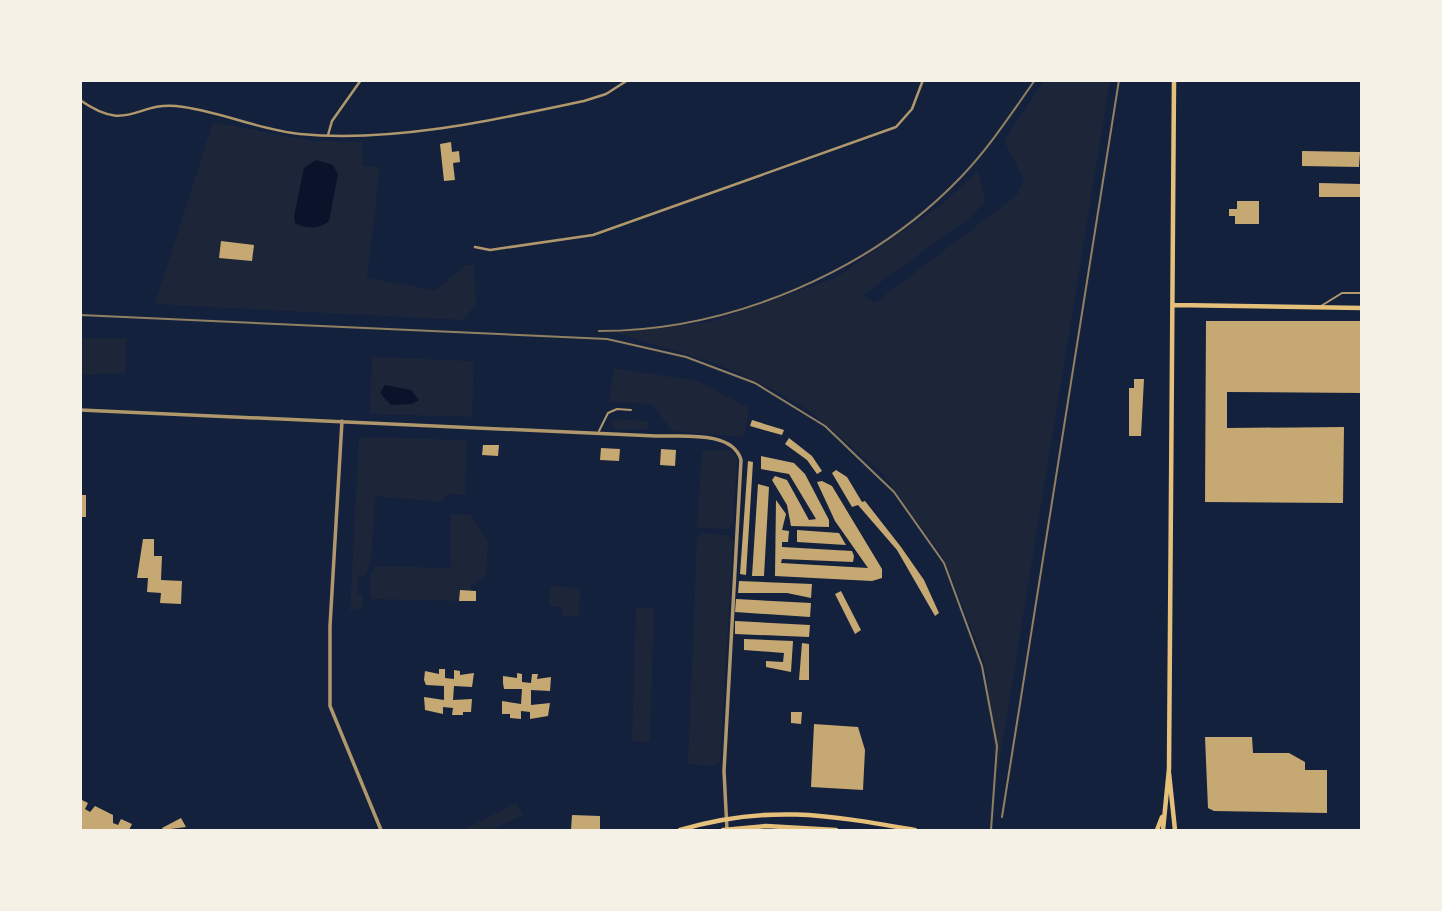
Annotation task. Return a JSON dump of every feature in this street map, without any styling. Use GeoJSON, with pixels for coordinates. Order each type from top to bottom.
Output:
{"type":"FeatureCollection","features":[{"type":"Feature","properties":{"kind":"main road"},"geometry":{"type":"LineString","coordinates":[[1174,80],[1169,769],[1175,831]]}},
{"type":"Feature","properties":{"kind":"main road"},"geometry":{"type":"LineString","coordinates":[[1174,305],[1362,308]]}},
{"type":"Feature","properties":{"kind":"main road"},"geometry":{"type":"LineString","coordinates":[[1163,831],[1169,769]]}},
{"type":"Feature","properties":{"kind":"main road"},"geometry":{"type":"LineString","coordinates":[[1157,831],[1164,810]]}},
{"type":"Feature","properties":{"kind":"main road"},"geometry":{"type":"LineString","coordinates":[[680,831],[725,819],[785,812],[915,831]]}},
{"type":"Feature","properties":{"kind":"main road"},"geometry":{"type":"LineString","coordinates":[[726,830],[774,826],[836,831]]}},
{"type":"Feature","properties":{"kind":"street"},"geometry":{"type":"LineString","coordinates":[[328,135],[332,121],[361,80]]}},
{"type":"Feature","properties":{"kind":"street"},"geometry":{"type":"LineString","coordinates":[[80,100],[109,115],[133,116],[174,106],[281,131],[328,135],[443,128],[584,101],[606,94],[628,80]]}},
{"type":"Feature","properties":{"kind":"street"},"geometry":{"type":"LineString","coordinates":[[475,247],[490,250],[593,235],[819,156],[901,124],[915,103],[923,80]]}},
{"type":"Feature","properties":{"kind":"street"},"geometry":{"type":"LineString","coordinates":[[80,410],[598,433],[722,441],[735,447],[741,460],[724,771],[726,830]]}},
{"type":"Feature","properties":{"kind":"street"},"geometry":{"type":"LineString","coordinates":[[342,421],[330,626],[330,706],[382,831]]}},
{"type":"Feature","properties":{"kind":"lane"},"geometry":{"type":"LineString","coordinates":[[1317,308],[1342,293],[1362,293]]}},
{"type":"Feature","properties":{"kind":"lane"},"geometry":{"type":"LineString","coordinates":[[598,433],[608,413],[617,409],[631,410]]}},
{"type":"Feature","properties":{"kind":"shaded area"},"geometry":{"type":"Polygon","coordinates":[[[1044,81],[1110,81],[997,776],[985,663],[944,559],[883,474],[806,408],[760,383],[714,363],[614,332],[710,322],[835,278],[942,204],[978,171],[985,201],[972,216],[863,295],[875,303],[1017,195],[1024,179],[1004,141],[1044,81]]]}},
{"type":"Feature","properties":{"kind":"shaded area"},"geometry":{"type":"Polygon","coordinates":[[[213,122],[312,141],[362,142],[363,166],[380,167],[367,278],[435,290],[466,265],[474,265],[476,303],[464,320],[155,304],[213,122]]]}},
{"type":"Feature","properties":{"kind":"shaded area"},"geometry":{"type":"Polygon","coordinates":[[[316,160],[333,165],[338,174],[329,221],[322,226],[308,227],[295,223],[294,216],[304,168],[316,160]]]}},
{"type":"Feature","properties":{"kind":"shaded area"},"geometry":{"type":"Polygon","coordinates":[[[80,338],[126,338],[125,373],[81,375],[80,338]]]}},
{"type":"Feature","properties":{"kind":"shaded area"},"geometry":{"type":"Polygon","coordinates":[[[372,357],[474,361],[472,417],[370,414],[372,357]]]}},
{"type":"Feature","properties":{"kind":"shaded area"},"geometry":{"type":"Polygon","coordinates":[[[614,368],[697,381],[749,408],[744,437],[672,431],[652,404],[609,402],[614,368]]]}},
{"type":"Feature","properties":{"kind":"shaded area"},"geometry":{"type":"Polygon","coordinates":[[[385,385],[411,390],[419,400],[412,404],[391,405],[380,393],[385,385]]]}},
{"type":"Feature","properties":{"kind":"shaded area"},"geometry":{"type":"Polygon","coordinates":[[[614,419],[647,421],[649,429],[614,429],[611,422],[614,419]]]}},
{"type":"Feature","properties":{"kind":"shaded area"},"geometry":{"type":"Polygon","coordinates":[[[359,437],[467,440],[465,495],[448,494],[441,502],[375,496],[371,561],[366,575],[357,578],[357,594],[363,594],[363,607],[350,611],[359,437]]]}},
{"type":"Feature","properties":{"kind":"shaded area"},"geometry":{"type":"Polygon","coordinates":[[[702,450],[731,450],[737,458],[733,523],[728,529],[697,528],[702,450]]]}},
{"type":"Feature","properties":{"kind":"shaded area"},"geometry":{"type":"Polygon","coordinates":[[[451,514],[471,515],[488,541],[486,576],[471,585],[471,590],[460,590],[459,601],[370,599],[371,575],[375,566],[451,568],[451,514]]]}},
{"type":"Feature","properties":{"kind":"shaded area"},"geometry":{"type":"Polygon","coordinates":[[[702,533],[727,535],[733,540],[720,763],[714,766],[688,764],[697,539],[702,533]]]}},
{"type":"Feature","properties":{"kind":"shaded area"},"geometry":{"type":"Polygon","coordinates":[[[550,586],[580,588],[579,617],[562,616],[562,607],[549,606],[550,586]]]}},
{"type":"Feature","properties":{"kind":"shaded area"},"geometry":{"type":"Polygon","coordinates":[[[636,607],[654,608],[650,742],[632,741],[636,607]]]}},
{"type":"Feature","properties":{"kind":"shaded area"},"geometry":{"type":"Polygon","coordinates":[[[516,803],[523,815],[491,830],[463,830],[516,803]]]}},
{"type":"Feature","properties":{"kind":"building"},"geometry":{"type":"Polygon","coordinates":[[[451,142],[452,152],[459,151],[460,162],[453,163],[455,180],[444,181],[440,144],[451,142]]]}},
{"type":"Feature","properties":{"kind":"building"},"geometry":{"type":"Polygon","coordinates":[[[1302,151],[1360,152],[1359,167],[1302,166],[1302,151]]]}},
{"type":"Feature","properties":{"kind":"building"},"geometry":{"type":"Polygon","coordinates":[[[1319,183],[1362,184],[1362,197],[1319,197],[1319,183]]]}},
{"type":"Feature","properties":{"kind":"building"},"geometry":{"type":"Polygon","coordinates":[[[1237,201],[1259,201],[1259,224],[1235,224],[1235,216],[1229,216],[1229,209],[1237,209],[1237,201]]]}},
{"type":"Feature","properties":{"kind":"building"},"geometry":{"type":"Polygon","coordinates":[[[221,241],[254,245],[252,261],[219,258],[221,241]]]}},
{"type":"Feature","properties":{"kind":"building"},"geometry":{"type":"Polygon","coordinates":[[[1206,321],[1362,321],[1362,393],[1227,392],[1227,428],[1344,427],[1343,503],[1205,502],[1206,321]]]}},
{"type":"Feature","properties":{"kind":"building"},"geometry":{"type":"Polygon","coordinates":[[[1134,379],[1144,379],[1141,436],[1129,436],[1129,388],[1134,388],[1134,379]]]}},
{"type":"Feature","properties":{"kind":"building"},"geometry":{"type":"Polygon","coordinates":[[[752,420],[784,430],[782,435],[750,426],[752,420]]]}},
{"type":"Feature","properties":{"kind":"building"},"geometry":{"type":"Polygon","coordinates":[[[789,438],[812,456],[822,471],[817,474],[807,460],[785,444],[789,438]]]}},
{"type":"Feature","properties":{"kind":"building"},"geometry":{"type":"Polygon","coordinates":[[[483,445],[499,445],[498,456],[482,455],[483,445]]]}},
{"type":"Feature","properties":{"kind":"building"},"geometry":{"type":"Polygon","coordinates":[[[601,448],[620,449],[619,461],[600,460],[601,448]]]}},
{"type":"Feature","properties":{"kind":"building"},"geometry":{"type":"Polygon","coordinates":[[[661,449],[676,450],[675,466],[660,465],[661,449]]]}},
{"type":"Feature","properties":{"kind":"building"},"geometry":{"type":"Polygon","coordinates":[[[761,456],[794,463],[805,474],[829,520],[829,527],[791,526],[787,505],[772,480],[775,476],[787,480],[809,520],[816,519],[789,474],[761,469],[761,456]]]}},
{"type":"Feature","properties":{"kind":"building"},"geometry":{"type":"Polygon","coordinates":[[[748,461],[753,462],[746,575],[740,574],[748,461]]]}},
{"type":"Feature","properties":{"kind":"building"},"geometry":{"type":"Polygon","coordinates":[[[836,470],[847,477],[862,502],[865,501],[924,580],[939,613],[935,616],[897,550],[858,505],[852,507],[832,473],[836,470]]]}},
{"type":"Feature","properties":{"kind":"building"},"geometry":{"type":"Polygon","coordinates":[[[822,481],[832,486],[882,569],[882,578],[872,581],[775,576],[776,500],[786,514],[782,530],[789,531],[788,542],[782,542],[782,547],[852,551],[854,556],[853,562],[782,559],[781,563],[868,568],[835,521],[817,482],[822,481]]]}},
{"type":"Feature","properties":{"kind":"building"},"geometry":{"type":"Polygon","coordinates":[[[758,484],[769,487],[764,576],[752,576],[758,484]]]}},
{"type":"Feature","properties":{"kind":"building"},"geometry":{"type":"Polygon","coordinates":[[[80,495],[86,495],[86,517],[80,517],[80,495]]]}},
{"type":"Feature","properties":{"kind":"building"},"geometry":{"type":"Polygon","coordinates":[[[797,530],[839,533],[846,545],[797,542],[797,530]]]}},
{"type":"Feature","properties":{"kind":"building"},"geometry":{"type":"Polygon","coordinates":[[[143,539],[154,539],[154,556],[162,556],[161,580],[182,581],[181,604],[160,603],[161,593],[147,592],[148,578],[137,578],[143,539]]]}},
{"type":"Feature","properties":{"kind":"building"},"geometry":{"type":"Polygon","coordinates":[[[739,581],[812,584],[811,598],[787,593],[738,593],[739,581]]]}},
{"type":"Feature","properties":{"kind":"building"},"geometry":{"type":"Polygon","coordinates":[[[460,590],[476,591],[476,601],[459,601],[460,590]]]}},
{"type":"Feature","properties":{"kind":"building"},"geometry":{"type":"Polygon","coordinates":[[[841,591],[861,630],[855,634],[835,594],[841,591]]]}},
{"type":"Feature","properties":{"kind":"building"},"geometry":{"type":"Polygon","coordinates":[[[736,599],[811,603],[810,617],[735,612],[736,599]]]}},
{"type":"Feature","properties":{"kind":"building"},"geometry":{"type":"Polygon","coordinates":[[[735,621],[810,625],[809,637],[735,634],[735,621]]]}},
{"type":"Feature","properties":{"kind":"building"},"geometry":{"type":"Polygon","coordinates":[[[744,639],[793,641],[791,672],[766,667],[766,661],[783,662],[784,653],[744,650],[744,639]]]}},
{"type":"Feature","properties":{"kind":"building"},"geometry":{"type":"Polygon","coordinates":[[[802,643],[809,644],[809,680],[799,680],[802,643]]]}},
{"type":"Feature","properties":{"kind":"building"},"geometry":{"type":"Polygon","coordinates":[[[439,669],[445,669],[445,678],[454,679],[454,670],[460,671],[460,675],[474,673],[472,687],[454,686],[453,700],[472,699],[471,712],[452,715],[453,708],[443,707],[443,714],[425,710],[424,697],[444,700],[444,686],[426,685],[424,680],[425,671],[439,674],[439,669]]]}},
{"type":"Feature","properties":{"kind":"building"},"geometry":{"type":"Polygon","coordinates":[[[517,673],[522,674],[522,682],[531,683],[532,674],[538,674],[537,679],[551,677],[550,691],[531,690],[531,705],[550,703],[548,716],[530,719],[530,712],[521,711],[521,719],[502,714],[502,701],[521,704],[522,689],[504,689],[503,683],[503,676],[517,678],[517,673]]]}},
{"type":"Feature","properties":{"kind":"building"},"geometry":{"type":"Polygon","coordinates":[[[791,712],[802,712],[801,724],[791,723],[791,712]]]}},
{"type":"Feature","properties":{"kind":"building"},"geometry":{"type":"Polygon","coordinates":[[[814,724],[858,727],[865,750],[863,790],[811,787],[814,724]]]}},
{"type":"Feature","properties":{"kind":"building"},"geometry":{"type":"Polygon","coordinates":[[[1205,737],[1252,737],[1253,753],[1289,753],[1305,762],[1305,770],[1327,770],[1327,813],[1214,811],[1208,808],[1205,737]]]}},
{"type":"Feature","properties":{"kind":"building"},"geometry":{"type":"Polygon","coordinates":[[[80,799],[88,803],[85,809],[90,812],[95,806],[113,815],[113,823],[118,825],[121,819],[132,824],[129,830],[80,830],[80,799]]]}},
{"type":"Feature","properties":{"kind":"building"},"geometry":{"type":"Polygon","coordinates":[[[572,815],[600,816],[600,830],[571,830],[572,815]]]}},
{"type":"Feature","properties":{"kind":"building"},"geometry":{"type":"Polygon","coordinates":[[[181,818],[186,827],[163,830],[162,828],[181,818]]]}},
{"type":"Feature","properties":{"kind":"railway"},"geometry":{"type":"LineString","coordinates":[[599,331],[648,328],[698,320],[795,290],[841,267],[884,241],[925,211],[961,177],[990,143],[1035,80]]}},
{"type":"Feature","properties":{"kind":"railway"},"geometry":{"type":"LineString","coordinates":[[1002,817],[1119,80]]}},
{"type":"Feature","properties":{"kind":"railway"},"geometry":{"type":"LineString","coordinates":[[80,315],[607,339],[686,357],[755,383],[825,426],[894,492],[944,563],[982,666],[997,746],[991,830]]}}]}
